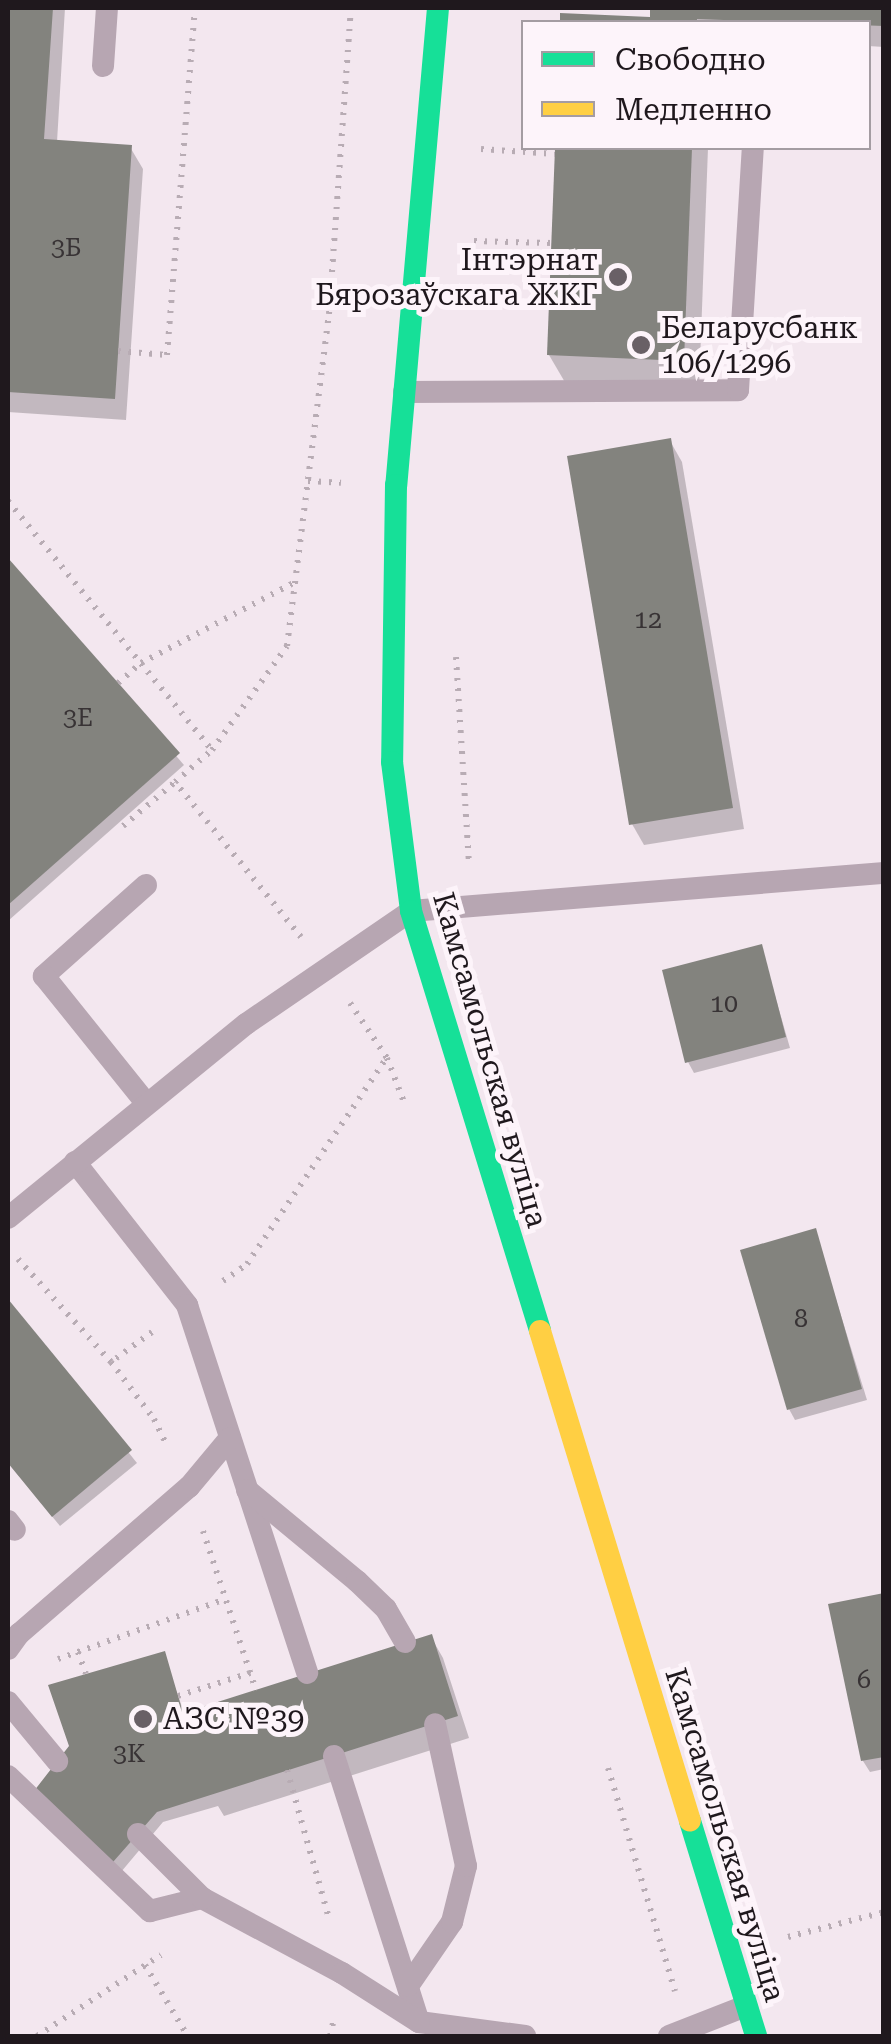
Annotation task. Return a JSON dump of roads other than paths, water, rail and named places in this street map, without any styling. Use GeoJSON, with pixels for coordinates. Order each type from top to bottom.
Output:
{"type":"FeatureCollection","features":[{"type":"Feature","properties":{"kind":"main road","name":"Камсамольская вуліца"},"geometry":{"type":"LineString","coordinates":[[438,8],[396,485],[392,762],[412,910],[756,2036]]}},
{"type":"Feature","properties":{"kind":"lane"},"geometry":{"type":"LineString","coordinates":[[103,66],[107,8]]}},
{"type":"Feature","properties":{"kind":"lane"},"geometry":{"type":"LineString","coordinates":[[404,392],[738,390],[753,150]]}},
{"type":"Feature","properties":{"kind":"lane"},"geometry":{"type":"LineString","coordinates":[[8,1218],[246,1024],[412,910],[884,874]]}},
{"type":"Feature","properties":{"kind":"lane"},"geometry":{"type":"LineString","coordinates":[[146,885],[44,976],[147,1104]]}},
{"type":"Feature","properties":{"kind":"lane"},"geometry":{"type":"LineString","coordinates":[[75,1162],[187,1305],[307,1673]]}},
{"type":"Feature","properties":{"kind":"lane"},"geometry":{"type":"LineString","coordinates":[[8,1649],[188,1487],[230,1438]]}},
{"type":"Feature","properties":{"kind":"lane"},"geometry":{"type":"LineString","coordinates":[[247,1490],[357,1581],[386,1609],[405,1642]]}},
{"type":"Feature","properties":{"kind":"lane"},"geometry":{"type":"LineString","coordinates":[[8,1702],[57,1762]]}},
{"type":"Feature","properties":{"kind":"lane"},"geometry":{"type":"LineString","coordinates":[[408,1986],[452,1922],[466,1866],[435,1724]]}},
{"type":"Feature","properties":{"kind":"lane"},"geometry":{"type":"LineString","coordinates":[[334,1756],[418,2022]]}},
{"type":"Feature","properties":{"kind":"lane"},"geometry":{"type":"LineString","coordinates":[[8,1776],[150,1911],[202,1898]]}},
{"type":"Feature","properties":{"kind":"lane"},"geometry":{"type":"LineString","coordinates":[[138,1834],[202,1898],[342,1974],[418,2022],[524,2036]]}},
{"type":"Feature","properties":{"kind":"lane"},"geometry":{"type":"LineString","coordinates":[[669,2036],[746,2006]]}},
{"type":"Feature","properties":{"kind":"place","name":"Інтэрнат Бярозаўскага ЖКГ"},"geometry":{"type":"Point","coordinates":[618,277]}},
{"type":"Feature","properties":{"kind":"place","name":"Беларусбанк 106/1296"},"geometry":{"type":"Point","coordinates":[641,345]}},
{"type":"Feature","properties":{"kind":"place","name":"АЗС №39"},"geometry":{"type":"Point","coordinates":[143,1719]}}]}
